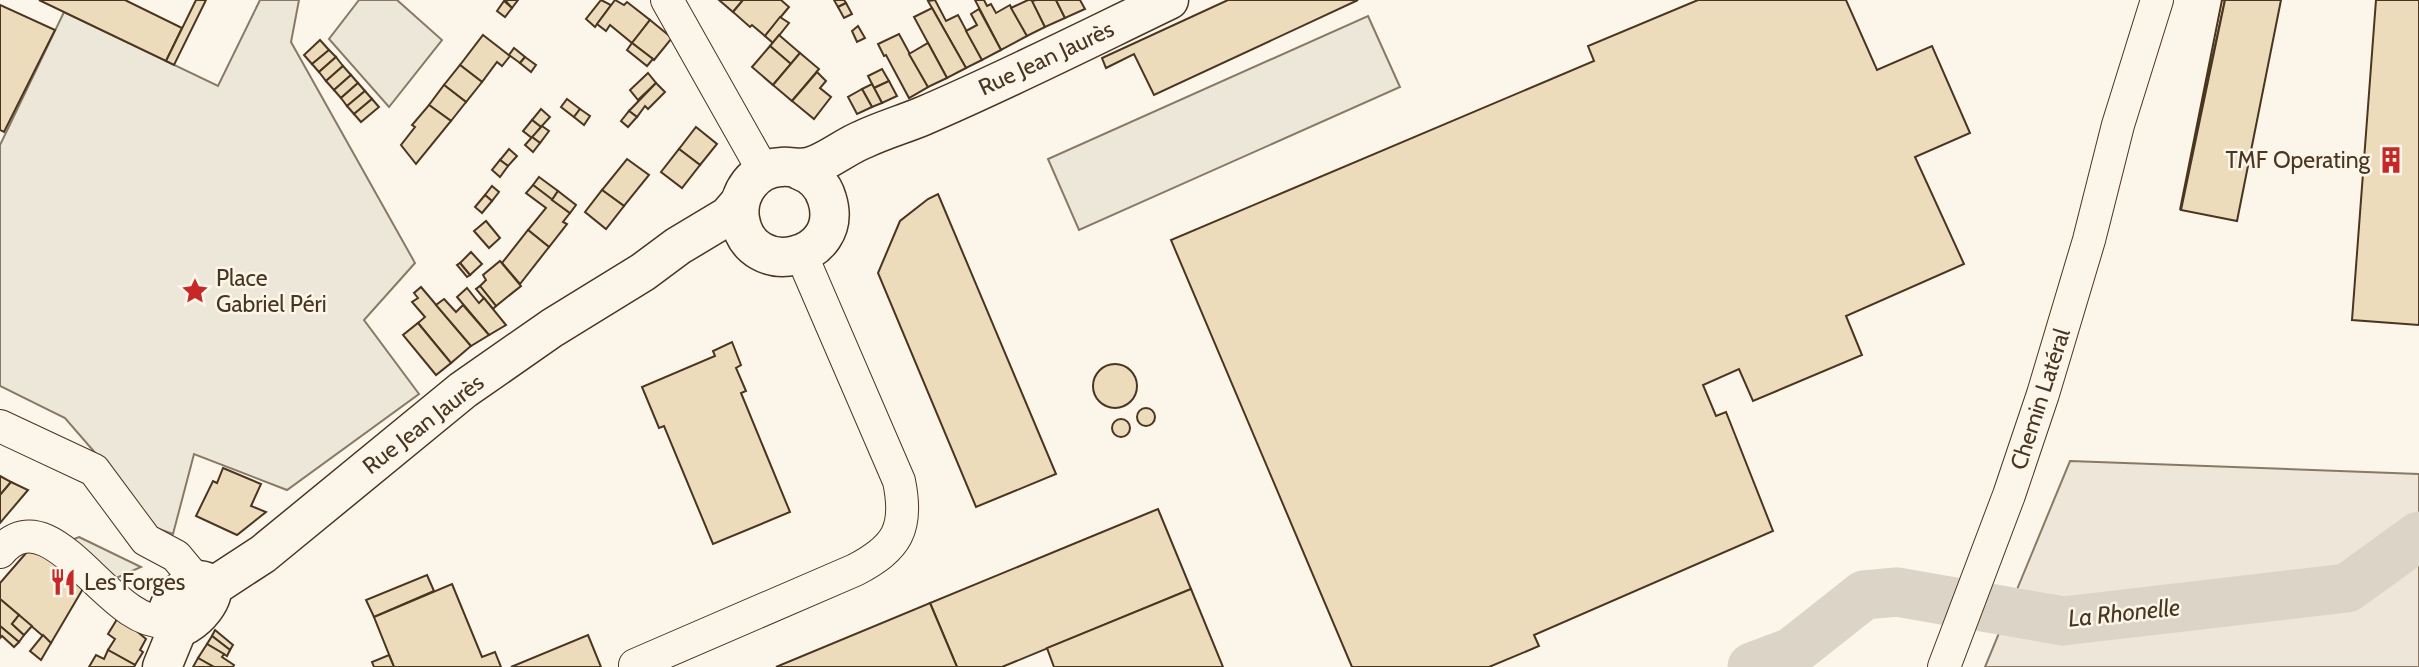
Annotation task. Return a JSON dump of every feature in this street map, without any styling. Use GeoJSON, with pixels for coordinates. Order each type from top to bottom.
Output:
{"type":"FeatureCollection","features":[{"type":"Feature","properties":{"kind":"main road","name":"Rue Jean Jaurès"},"geometry":{"type":"LineString","coordinates":[[162,667],[173,625],[186,626],[209,602],[212,596],[204,584],[263,554],[463,390],[552,328],[728,216],[740,202],[748,184],[781,171],[818,163],[863,139],[923,116],[1169,0]]}},
{"type":"Feature","properties":{"kind":"main road","name":"Rue Jean Jaurès"},"geometry":{"type":"LineString","coordinates":[[643,272],[704,254],[736,248],[756,247],[777,257],[801,254],[813,247],[825,232],[829,205],[842,185],[864,163],[923,116]]}},
{"type":"Feature","properties":{"kind":"main road"},"geometry":{"type":"LineString","coordinates":[[781,171],[808,174],[819,183],[829,205]]}},
{"type":"Feature","properties":{"kind":"main road"},"geometry":{"type":"LineString","coordinates":[[740,202],[741,227],[748,240],[756,247]]}},
{"type":"Feature","properties":{"kind":"street"},"geometry":{"type":"LineString","coordinates":[[667,0],[781,171]]}},
{"type":"Feature","properties":{"kind":"street","name":"Chemin Latéral"},"geometry":{"type":"LineString","coordinates":[[2118,125],[2137,0]]}},
{"type":"Feature","properties":{"kind":"street","name":"Chemin Latéral"},"geometry":{"type":"LineString","coordinates":[[1944,667],[1990,547],[2050,369],[2089,240],[2118,125],[2157,0]]}},
{"type":"Feature","properties":{"kind":"street"},"geometry":{"type":"LineString","coordinates":[[635,665],[855,570],[883,553],[898,535],[904,510],[900,481],[801,254]]}},
{"type":"Feature","properties":{"kind":"street"},"geometry":{"type":"LineString","coordinates":[[0,426],[94,470],[146,540],[176,556],[204,584]]}},
{"type":"Feature","properties":{"kind":"street"},"geometry":{"type":"LineString","coordinates":[[0,552],[14,539],[22,536],[45,539],[129,607],[153,621],[173,625]]}},
{"type":"Feature","properties":{"kind":"shaded area","name":"Place Gabriel Péri"},"geometry":{"type":"Polygon","coordinates":[[[260,0],[299,0],[291,42],[415,263],[364,320],[419,394],[287,490],[194,454],[173,534],[156,528],[65,418],[0,386],[0,145],[64,12],[218,86],[260,0]]]}},
{"type":"Feature","properties":{"kind":"shaded area"},"geometry":{"type":"Polygon","coordinates":[[[359,0],[397,0],[442,40],[389,107],[329,39],[359,0]]]}},
{"type":"Feature","properties":{"kind":"shaded area"},"geometry":{"type":"Polygon","coordinates":[[[1368,16],[1400,87],[1079,230],[1048,159],[1368,16]]]}},
{"type":"Feature","properties":{"kind":"shaded area"},"geometry":{"type":"Polygon","coordinates":[[[2070,461],[2419,474],[2419,667],[1985,667],[2070,461]]]}},
{"type":"Feature","properties":{"kind":"shaded area"},"geometry":{"type":"Polygon","coordinates":[[[79,537],[141,567],[114,579],[64,543],[79,537]]]}},
{"type":"Feature","properties":{"kind":"building"},"geometry":{"type":"Polygon","coordinates":[[[39,0],[125,0],[182,28],[166,61],[39,0]]]}},
{"type":"Feature","properties":{"kind":"building"},"geometry":{"type":"Polygon","coordinates":[[[196,0],[206,0],[174,65],[166,61],[196,0]]]}},
{"type":"Feature","properties":{"kind":"building"},"geometry":{"type":"Polygon","coordinates":[[[505,0],[518,0],[512,8],[505,0]]]}},
{"type":"Feature","properties":{"kind":"building"},"geometry":{"type":"Polygon","coordinates":[[[601,0],[611,5],[595,27],[586,19],[601,0]]]}},
{"type":"Feature","properties":{"kind":"building"},"geometry":{"type":"Polygon","coordinates":[[[615,0],[624,5],[627,2],[650,20],[632,43],[610,25],[606,31],[597,24],[615,0]]]}},
{"type":"Feature","properties":{"kind":"building"},"geometry":{"type":"Polygon","coordinates":[[[719,0],[743,0],[733,12],[719,0]]]}},
{"type":"Feature","properties":{"kind":"building"},"geometry":{"type":"Polygon","coordinates":[[[743,0],[781,0],[789,7],[765,36],[733,12],[743,0]]]}},
{"type":"Feature","properties":{"kind":"building"},"geometry":{"type":"Polygon","coordinates":[[[834,0],[844,0],[846,3],[838,7],[834,0]]]}},
{"type":"Feature","properties":{"kind":"building"},"geometry":{"type":"Polygon","coordinates":[[[935,0],[946,21],[958,15],[982,60],[966,68],[928,1],[935,0]]]}},
{"type":"Feature","properties":{"kind":"building"},"geometry":{"type":"Polygon","coordinates":[[[975,0],[984,0],[987,6],[991,4],[996,13],[1010,5],[1027,36],[1001,50],[975,0]]]}},
{"type":"Feature","properties":{"kind":"building"},"geometry":{"type":"Polygon","coordinates":[[[1032,0],[1045,27],[1027,36],[1011,8],[1032,0]]]}},
{"type":"Feature","properties":{"kind":"building"},"geometry":{"type":"Polygon","coordinates":[[[1056,0],[1065,18],[1045,27],[1032,1],[1056,0]]]}},
{"type":"Feature","properties":{"kind":"building"},"geometry":{"type":"Polygon","coordinates":[[[1056,0],[1080,0],[1085,9],[1065,18],[1056,0]]]}},
{"type":"Feature","properties":{"kind":"building"},"geometry":{"type":"Polygon","coordinates":[[[1228,0],[1358,0],[1154,95],[1134,54],[1106,68],[1102,58],[1228,0]]]}},
{"type":"Feature","properties":{"kind":"building"},"geometry":{"type":"Polygon","coordinates":[[[1698,0],[1846,0],[1877,70],[1932,46],[1970,133],[1915,157],[1964,264],[1846,316],[1862,355],[1753,401],[1739,369],[1703,385],[1716,416],[1726,412],[1773,531],[1534,635],[1539,646],[1489,667],[1352,667],[1171,240],[1594,61],[1588,46],[1698,0]]]}},
{"type":"Feature","properties":{"kind":"building"},"geometry":{"type":"Polygon","coordinates":[[[2222,0],[2225,0],[2180,210],[2222,0]]]}},
{"type":"Feature","properties":{"kind":"building"},"geometry":{"type":"Polygon","coordinates":[[[2225,0],[2281,0],[2237,221],[2181,210],[2225,0]]]}},
{"type":"Feature","properties":{"kind":"building","name":"TMF Operating"},"geometry":{"type":"Polygon","coordinates":[[[2376,0],[2419,0],[2419,325],[2352,320],[2376,0]]]}},
{"type":"Feature","properties":{"kind":"building"},"geometry":{"type":"Polygon","coordinates":[[[504,1],[512,8],[505,17],[497,11],[504,1]]]}},
{"type":"Feature","properties":{"kind":"building"},"geometry":{"type":"Polygon","coordinates":[[[846,3],[852,14],[844,18],[838,7],[846,3]]]}},
{"type":"Feature","properties":{"kind":"building"},"geometry":{"type":"Polygon","coordinates":[[[0,5],[55,30],[4,132],[0,130],[0,5]]]}},
{"type":"Feature","properties":{"kind":"building"},"geometry":{"type":"Polygon","coordinates":[[[932,8],[966,68],[947,78],[914,17],[932,8]]]}},
{"type":"Feature","properties":{"kind":"building"},"geometry":{"type":"Polygon","coordinates":[[[979,9],[1001,50],[982,60],[966,31],[977,25],[971,14],[979,9]]]}},
{"type":"Feature","properties":{"kind":"building"},"geometry":{"type":"Polygon","coordinates":[[[780,17],[789,23],[773,43],[765,36],[780,17]]]}},
{"type":"Feature","properties":{"kind":"building"},"geometry":{"type":"Polygon","coordinates":[[[650,20],[672,38],[654,60],[632,43],[650,20]]]}},
{"type":"Feature","properties":{"kind":"building"},"geometry":{"type":"Polygon","coordinates":[[[858,26],[865,38],[857,42],[852,31],[858,26]]]}},
{"type":"Feature","properties":{"kind":"building"},"geometry":{"type":"Polygon","coordinates":[[[899,34],[928,87],[909,98],[878,44],[899,34]]]}},
{"type":"Feature","properties":{"kind":"building"},"geometry":{"type":"Polygon","coordinates":[[[483,35],[510,56],[502,66],[497,62],[482,82],[460,65],[483,35]]]}},
{"type":"Feature","properties":{"kind":"building"},"geometry":{"type":"Polygon","coordinates":[[[779,35],[800,53],[791,64],[770,46],[779,35]]]}},
{"type":"Feature","properties":{"kind":"building"},"geometry":{"type":"Polygon","coordinates":[[[320,40],[329,50],[312,64],[304,55],[320,40]]]}},
{"type":"Feature","properties":{"kind":"building"},"geometry":{"type":"Polygon","coordinates":[[[632,43],[653,59],[647,66],[627,50],[632,43]]]}},
{"type":"Feature","properties":{"kind":"building"},"geometry":{"type":"Polygon","coordinates":[[[928,43],[947,78],[928,87],[909,54],[928,43]]]}},
{"type":"Feature","properties":{"kind":"building"},"geometry":{"type":"Polygon","coordinates":[[[770,46],[791,64],[773,85],[752,67],[770,46]]]}},
{"type":"Feature","properties":{"kind":"building"},"geometry":{"type":"Polygon","coordinates":[[[514,48],[525,57],[520,63],[509,55],[514,48]]]}},
{"type":"Feature","properties":{"kind":"building"},"geometry":{"type":"Polygon","coordinates":[[[329,50],[336,57],[319,72],[312,64],[329,50]]]}},
{"type":"Feature","properties":{"kind":"building"},"geometry":{"type":"Polygon","coordinates":[[[800,53],[819,69],[792,101],[773,85],[800,53]]]}},
{"type":"Feature","properties":{"kind":"building"},"geometry":{"type":"Polygon","coordinates":[[[336,57],[343,66],[326,81],[319,72],[336,57]]]}},
{"type":"Feature","properties":{"kind":"building"},"geometry":{"type":"Polygon","coordinates":[[[525,57],[536,65],[531,72],[520,63],[525,57]]]}},
{"type":"Feature","properties":{"kind":"building"},"geometry":{"type":"Polygon","coordinates":[[[460,65],[482,82],[466,102],[444,85],[460,65]]]}},
{"type":"Feature","properties":{"kind":"building"},"geometry":{"type":"Polygon","coordinates":[[[343,66],[351,75],[334,90],[326,81],[343,66]]]}},
{"type":"Feature","properties":{"kind":"building"},"geometry":{"type":"Polygon","coordinates":[[[882,69],[889,81],[874,88],[868,76],[882,69]]]}},
{"type":"Feature","properties":{"kind":"building"},"geometry":{"type":"Polygon","coordinates":[[[817,72],[826,81],[820,88],[831,97],[814,119],[792,101],[817,72]]]}},
{"type":"Feature","properties":{"kind":"building"},"geometry":{"type":"Polygon","coordinates":[[[648,73],[656,83],[638,100],[630,90],[648,73]]]}},
{"type":"Feature","properties":{"kind":"building"},"geometry":{"type":"Polygon","coordinates":[[[351,75],[358,83],[341,98],[334,90],[351,75]]]}},
{"type":"Feature","properties":{"kind":"building"},"geometry":{"type":"Polygon","coordinates":[[[889,81],[897,96],[882,103],[874,88],[889,81]]]}},
{"type":"Feature","properties":{"kind":"building"},"geometry":{"type":"Polygon","coordinates":[[[358,83],[365,91],[347,106],[341,98],[358,83]]]}},
{"type":"Feature","properties":{"kind":"building"},"geometry":{"type":"Polygon","coordinates":[[[656,83],[665,92],[648,109],[645,106],[637,117],[629,111],[656,83]]]}},
{"type":"Feature","properties":{"kind":"building"},"geometry":{"type":"Polygon","coordinates":[[[872,84],[882,103],[872,107],[862,89],[872,84]]]}},
{"type":"Feature","properties":{"kind":"building"},"geometry":{"type":"Polygon","coordinates":[[[444,85],[466,102],[451,121],[429,105],[444,85]]]}},
{"type":"Feature","properties":{"kind":"building"},"geometry":{"type":"Polygon","coordinates":[[[862,89],[872,107],[857,114],[848,97],[862,89]]]}},
{"type":"Feature","properties":{"kind":"building"},"geometry":{"type":"Polygon","coordinates":[[[365,91],[372,99],[354,114],[347,106],[365,91]]]}},
{"type":"Feature","properties":{"kind":"building"},"geometry":{"type":"Polygon","coordinates":[[[372,99],[379,107],[361,122],[354,114],[372,99]]]}},
{"type":"Feature","properties":{"kind":"building"},"geometry":{"type":"Polygon","coordinates":[[[567,99],[580,109],[574,117],[561,107],[567,99]]]}},
{"type":"Feature","properties":{"kind":"building"},"geometry":{"type":"Polygon","coordinates":[[[429,105],[451,121],[416,164],[401,145],[415,127],[412,125],[429,105]]]}},
{"type":"Feature","properties":{"kind":"building"},"geometry":{"type":"Polygon","coordinates":[[[541,109],[550,117],[541,127],[532,120],[541,109]]]}},
{"type":"Feature","properties":{"kind":"building"},"geometry":{"type":"Polygon","coordinates":[[[580,109],[590,116],[584,125],[574,117],[580,109]]]}},
{"type":"Feature","properties":{"kind":"building"},"geometry":{"type":"Polygon","coordinates":[[[629,111],[637,117],[628,127],[621,121],[629,111]]]}},
{"type":"Feature","properties":{"kind":"building"},"geometry":{"type":"Polygon","coordinates":[[[532,120],[541,127],[532,138],[523,131],[532,120]]]}},
{"type":"Feature","properties":{"kind":"building"},"geometry":{"type":"Polygon","coordinates":[[[542,126],[549,131],[540,143],[532,137],[542,126]]]}},
{"type":"Feature","properties":{"kind":"building"},"geometry":{"type":"Polygon","coordinates":[[[696,127],[717,144],[700,165],[679,149],[696,127]]]}},
{"type":"Feature","properties":{"kind":"building"},"geometry":{"type":"Polygon","coordinates":[[[532,137],[540,143],[533,152],[525,145],[532,137]]]}},
{"type":"Feature","properties":{"kind":"building"},"geometry":{"type":"Polygon","coordinates":[[[509,149],[517,156],[508,166],[500,160],[509,149]]]}},
{"type":"Feature","properties":{"kind":"building"},"geometry":{"type":"Polygon","coordinates":[[[679,149],[700,165],[682,188],[661,172],[679,149]]]}},
{"type":"Feature","properties":{"kind":"building"},"geometry":{"type":"Polygon","coordinates":[[[627,159],[649,175],[624,206],[602,190],[627,159]]]}},
{"type":"Feature","properties":{"kind":"building"},"geometry":{"type":"Polygon","coordinates":[[[500,160],[508,166],[500,177],[492,170],[500,160]]]}},
{"type":"Feature","properties":{"kind":"building"},"geometry":{"type":"Polygon","coordinates":[[[539,177],[558,191],[552,200],[533,185],[539,177]]]}},
{"type":"Feature","properties":{"kind":"building"},"geometry":{"type":"Polygon","coordinates":[[[533,185],[570,213],[563,222],[567,224],[549,247],[528,230],[546,208],[526,193],[533,185]]]}},
{"type":"Feature","properties":{"kind":"building"},"geometry":{"type":"Polygon","coordinates":[[[492,186],[499,192],[492,201],[485,195],[492,186]]]}},
{"type":"Feature","properties":{"kind":"building"},"geometry":{"type":"Polygon","coordinates":[[[602,190],[624,206],[606,229],[585,212],[602,190]]]}},
{"type":"Feature","properties":{"kind":"building"},"geometry":{"type":"Polygon","coordinates":[[[558,191],[576,205],[570,213],[552,200],[558,191]]]}},
{"type":"Feature","properties":{"kind":"building"},"geometry":{"type":"Polygon","coordinates":[[[938,194],[1056,474],[976,507],[878,273],[900,221],[938,194]]]}},
{"type":"Feature","properties":{"kind":"building"},"geometry":{"type":"Polygon","coordinates":[[[485,195],[492,201],[482,213],[475,207],[485,195]]]}},
{"type":"Feature","properties":{"kind":"building"},"geometry":{"type":"Polygon","coordinates":[[[486,221],[500,238],[489,248],[474,231],[486,221]]]}},
{"type":"Feature","properties":{"kind":"building"},"geometry":{"type":"Polygon","coordinates":[[[528,230],[549,247],[520,284],[502,263],[528,230]]]}},
{"type":"Feature","properties":{"kind":"building"},"geometry":{"type":"Polygon","coordinates":[[[471,252],[482,264],[470,275],[460,263],[471,252]]]}},
{"type":"Feature","properties":{"kind":"building"},"geometry":{"type":"Polygon","coordinates":[[[500,261],[521,286],[496,306],[480,286],[486,280],[483,275],[500,261]]]}},
{"type":"Feature","properties":{"kind":"building"},"geometry":{"type":"Polygon","coordinates":[[[460,263],[470,275],[467,277],[457,265],[460,263]]]}},
{"type":"Feature","properties":{"kind":"building"},"geometry":{"type":"Polygon","coordinates":[[[480,286],[496,306],[493,309],[476,289],[480,286]]]}},
{"type":"Feature","properties":{"kind":"building"},"geometry":{"type":"Polygon","coordinates":[[[421,287],[471,346],[451,363],[418,323],[425,317],[412,302],[418,298],[414,293],[421,287]]]}},
{"type":"Feature","properties":{"kind":"building"},"geometry":{"type":"Polygon","coordinates":[[[467,288],[479,303],[484,298],[506,325],[489,335],[457,297],[467,288]]]}},
{"type":"Feature","properties":{"kind":"building"},"geometry":{"type":"Polygon","coordinates":[[[444,299],[456,312],[463,305],[489,335],[471,346],[436,305],[444,299]]]}},
{"type":"Feature","properties":{"kind":"building"},"geometry":{"type":"Polygon","coordinates":[[[418,323],[451,363],[436,375],[403,335],[418,323]]]}},
{"type":"Feature","properties":{"kind":"building"},"geometry":{"type":"Polygon","coordinates":[[[732,342],[741,365],[736,368],[746,391],[741,393],[790,512],[713,544],[664,426],[659,428],[642,387],[715,356],[713,351],[732,342]]]}},
{"type":"Feature","properties":{"kind":"building"},"geometry":{"type":"Polygon","coordinates":[[[1115,364],[1131,370],[1137,386],[1131,402],[1115,408],[1099,402],[1093,386],[1099,370],[1115,364]]]}},
{"type":"Feature","properties":{"kind":"building"},"geometry":{"type":"Polygon","coordinates":[[[1146,408],[1152,411],[1155,417],[1152,423],[1146,426],[1140,423],[1137,417],[1140,411],[1146,408]]]}},
{"type":"Feature","properties":{"kind":"building"},"geometry":{"type":"Polygon","coordinates":[[[1121,419],[1127,422],[1130,428],[1127,434],[1121,437],[1115,434],[1112,428],[1115,422],[1121,419]]]}},
{"type":"Feature","properties":{"kind":"building"},"geometry":{"type":"Polygon","coordinates":[[[223,468],[261,484],[251,506],[266,512],[237,535],[196,516],[213,481],[217,483],[223,468]]]}},
{"type":"Feature","properties":{"kind":"building"},"geometry":{"type":"Polygon","coordinates":[[[0,476],[11,482],[0,495],[0,476]]]}},
{"type":"Feature","properties":{"kind":"building"},"geometry":{"type":"Polygon","coordinates":[[[11,482],[28,490],[0,523],[0,495],[11,482]]]}},
{"type":"Feature","properties":{"kind":"building"},"geometry":{"type":"Polygon","coordinates":[[[1158,509],[1191,589],[1002,667],[957,667],[930,603],[1158,509]]]}},
{"type":"Feature","properties":{"kind":"building"},"geometry":{"type":"Polygon","coordinates":[[[33,545],[84,587],[51,643],[0,599],[0,583],[33,545]]]}},
{"type":"Feature","properties":{"kind":"building"},"geometry":{"type":"Polygon","coordinates":[[[427,575],[434,591],[374,617],[366,600],[427,575]]]}},
{"type":"Feature","properties":{"kind":"building"},"geometry":{"type":"Polygon","coordinates":[[[452,584],[482,657],[495,652],[501,667],[394,667],[374,617],[452,584]]]}},
{"type":"Feature","properties":{"kind":"building"},"geometry":{"type":"Polygon","coordinates":[[[1191,589],[1223,667],[1054,667],[1047,648],[1191,589]]]}},
{"type":"Feature","properties":{"kind":"building"},"geometry":{"type":"Polygon","coordinates":[[[0,599],[19,615],[12,624],[24,635],[19,642],[0,626],[0,599]]]}},
{"type":"Feature","properties":{"kind":"building"},"geometry":{"type":"Polygon","coordinates":[[[930,603],[957,667],[776,667],[930,603]]]}},
{"type":"Feature","properties":{"kind":"building"},"geometry":{"type":"Polygon","coordinates":[[[19,615],[32,626],[24,635],[12,624],[19,615]]]}},
{"type":"Feature","properties":{"kind":"building"},"geometry":{"type":"Polygon","coordinates":[[[119,616],[146,639],[140,650],[143,652],[135,665],[108,650],[115,639],[108,634],[119,616]]]}},
{"type":"Feature","properties":{"kind":"building"},"geometry":{"type":"Polygon","coordinates":[[[0,626],[19,642],[14,647],[2,636],[0,638],[0,626]]]}},
{"type":"Feature","properties":{"kind":"building"},"geometry":{"type":"Polygon","coordinates":[[[215,630],[233,645],[230,650],[212,636],[215,630]]]}},
{"type":"Feature","properties":{"kind":"building"},"geometry":{"type":"Polygon","coordinates":[[[43,635],[51,643],[41,660],[30,651],[43,635]]]}},
{"type":"Feature","properties":{"kind":"building"},"geometry":{"type":"Polygon","coordinates":[[[588,635],[601,667],[511,667],[588,635]]]}},
{"type":"Feature","properties":{"kind":"building"},"geometry":{"type":"Polygon","coordinates":[[[212,636],[230,650],[227,656],[207,644],[212,636]]]}},
{"type":"Feature","properties":{"kind":"building"},"geometry":{"type":"Polygon","coordinates":[[[207,644],[224,654],[222,657],[234,665],[233,667],[214,667],[198,658],[207,644]]]}},
{"type":"Feature","properties":{"kind":"building"},"geometry":{"type":"Polygon","coordinates":[[[108,650],[135,665],[134,667],[89,667],[96,655],[104,659],[108,650]]]}},
{"type":"Feature","properties":{"kind":"building"},"geometry":{"type":"Polygon","coordinates":[[[389,655],[394,667],[374,667],[372,662],[389,655]]]}},
{"type":"Feature","properties":{"kind":"building"},"geometry":{"type":"Polygon","coordinates":[[[198,658],[214,667],[193,667],[198,658]]]}},
{"type":"Feature","properties":{"kind":"waterway","name":"La Rhonelle"},"geometry":{"type":"LineString","coordinates":[[1752,667],[1792,652],[1864,595],[1897,592],[2063,621],[2347,588],[2419,536]]}},
{"type":"Feature","properties":{"kind":"place","name":"TMF Operating"},"geometry":{"type":"Point","coordinates":[2391,160]}},
{"type":"Feature","properties":{"kind":"place","name":"Place Gabriel Péri"},"geometry":{"type":"Point","coordinates":[195,291]}},
{"type":"Feature","properties":{"kind":"place","name":"Les Forges"},"geometry":{"type":"Point","coordinates":[63,582]}}]}
